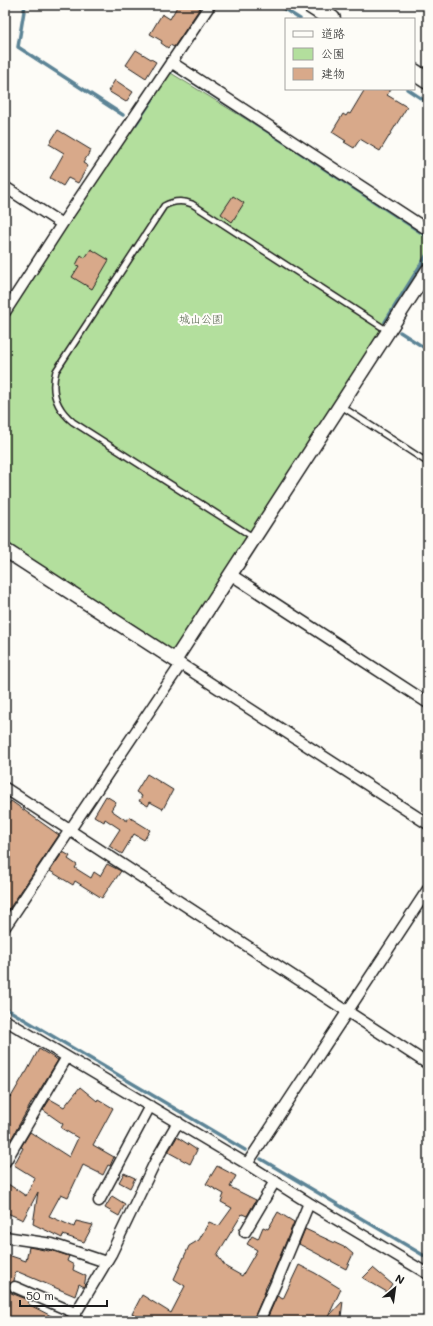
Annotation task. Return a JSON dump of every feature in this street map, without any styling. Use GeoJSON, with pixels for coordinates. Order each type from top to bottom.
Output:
{"type":"FeatureCollection","features":[{"type":"Feature","properties":{"kind":"main road"},"geometry":{"type":"LineString","coordinates":[[310,5],[330,18]]}},
{"type":"Feature","properties":{"kind":"main road"},"geometry":{"type":"LineString","coordinates":[[415,73],[428,81]]}},
{"type":"Feature","properties":{"kind":"street"},"geometry":{"type":"LineString","coordinates":[[5,312],[62,224],[210,5]]}},
{"type":"Feature","properties":{"kind":"street"},"geometry":{"type":"LineString","coordinates":[[171,62],[428,230]]}},
{"type":"Feature","properties":{"kind":"street"},"geometry":{"type":"LineString","coordinates":[[5,187],[62,224]]}},
{"type":"Feature","properties":{"kind":"street"},"geometry":{"type":"LineString","coordinates":[[5,927],[70,830],[178,662],[230,574],[428,270]]}},
{"type":"Feature","properties":{"kind":"street"},"geometry":{"type":"LineString","coordinates":[[5,550],[428,824]]}},
{"type":"Feature","properties":{"kind":"street"},"geometry":{"type":"LineString","coordinates":[[230,574],[428,703]]}},
{"type":"Feature","properties":{"kind":"street"},"geometry":{"type":"LineString","coordinates":[[5,788],[428,1064]]}},
{"type":"Feature","properties":{"kind":"street"},"geometry":{"type":"LineString","coordinates":[[247,1164],[428,889]]}},
{"type":"Feature","properties":{"kind":"street"},"geometry":{"type":"LineString","coordinates":[[5,1020],[178,1122],[428,1274]]}},
{"type":"Feature","properties":{"kind":"street"},"geometry":{"type":"LineString","coordinates":[[5,1162],[67,1057]]}},
{"type":"Feature","properties":{"kind":"street"},"geometry":{"type":"LineString","coordinates":[[99,1201],[150,1106]]}},
{"type":"Feature","properties":{"kind":"street"},"geometry":{"type":"LineString","coordinates":[[15,1287],[73,1317],[106,1262],[156,1160],[178,1122]]}},
{"type":"Feature","properties":{"kind":"street"},"geometry":{"type":"LineString","coordinates":[[245,1232],[275,1181]]}},
{"type":"Feature","properties":{"kind":"street"},"geometry":{"type":"LineString","coordinates":[[259,1321],[309,1203]]}},
{"type":"Feature","properties":{"kind":"street"},"geometry":{"type":"LineString","coordinates":[[5,1237],[52,1244],[106,1262]]}},
{"type":"Feature","properties":{"kind":"lane"},"geometry":{"type":"LineString","coordinates":[[254,538],[65,416],[58,407],[55,397],[54,379],[56,371],[164,206],[177,201],[185,201],[192,204],[388,331]]}},
{"type":"Feature","properties":{"kind":"lane"},"geometry":{"type":"LineString","coordinates":[[340,406],[427,462]]}},
{"type":"Feature","properties":{"kind":"green space","name":"城山公園"},"geometry":{"type":"Polygon","coordinates":[[[166,70],[428,231],[428,270],[175,660],[5,550],[5,319],[166,70]]]}},
{"type":"Feature","properties":{"kind":"building"},"geometry":{"type":"Polygon","coordinates":[[[178,5],[194,5],[200,8],[174,47],[170,45],[168,48],[161,43],[162,41],[150,34],[162,14],[170,19],[178,5]]]}},
{"type":"Feature","properties":{"kind":"building"},"geometry":{"type":"Polygon","coordinates":[[[136,50],[156,62],[146,78],[126,65],[136,50]]]}},
{"type":"Feature","properties":{"kind":"building"},"geometry":{"type":"Polygon","coordinates":[[[115,80],[133,92],[126,102],[108,91],[115,80]]]}},
{"type":"Feature","properties":{"kind":"building"},"geometry":{"type":"Polygon","coordinates":[[[364,90],[390,90],[387,95],[407,107],[380,151],[360,139],[354,148],[332,132],[343,114],[346,116],[348,113],[350,114],[364,90]]]}},
{"type":"Feature","properties":{"kind":"building"},"geometry":{"type":"Polygon","coordinates":[[[58,130],[91,150],[83,163],[88,166],[78,183],[68,178],[63,186],[50,178],[64,153],[49,144],[58,130]]]}},
{"type":"Feature","properties":{"kind":"building"},"geometry":{"type":"Polygon","coordinates":[[[233,196],[244,203],[232,222],[221,214],[233,196]]]}},
{"type":"Feature","properties":{"kind":"building"},"geometry":{"type":"Polygon","coordinates":[[[91,249],[109,260],[92,289],[72,277],[79,266],[76,265],[81,255],[85,258],[91,249]]]}},
{"type":"Feature","properties":{"kind":"building"},"geometry":{"type":"Polygon","coordinates":[[[147,774],[173,790],[163,809],[150,802],[148,806],[139,801],[142,796],[136,792],[147,774]]]}},
{"type":"Feature","properties":{"kind":"building"},"geometry":{"type":"Polygon","coordinates":[[[106,796],[116,802],[111,810],[127,821],[129,817],[150,830],[144,840],[134,834],[122,854],[109,846],[120,829],[105,819],[104,822],[94,816],[106,796]]]}},
{"type":"Feature","properties":{"kind":"building"},"geometry":{"type":"Polygon","coordinates":[[[11,801],[59,835],[5,915],[5,809],[11,801]]]}},
{"type":"Feature","properties":{"kind":"building"},"geometry":{"type":"Polygon","coordinates":[[[63,852],[70,856],[68,859],[77,865],[75,868],[91,878],[94,872],[100,876],[107,864],[121,871],[102,898],[75,881],[73,885],[50,871],[63,852]]]}},
{"type":"Feature","properties":{"kind":"building"},"geometry":{"type":"Polygon","coordinates":[[[39,1049],[58,1060],[10,1141],[5,1138],[5,1104],[26,1073],[39,1049]]]}},
{"type":"Feature","properties":{"kind":"building"},"geometry":{"type":"Polygon","coordinates":[[[80,1087],[97,1101],[98,1099],[113,1108],[93,1145],[114,1157],[110,1166],[108,1165],[103,1175],[83,1165],[68,1197],[61,1194],[49,1216],[74,1227],[76,1221],[93,1225],[84,1242],[63,1235],[62,1238],[33,1224],[38,1192],[23,1220],[5,1212],[5,1182],[26,1196],[35,1178],[14,1165],[23,1148],[21,1147],[30,1132],[69,1157],[78,1138],[61,1128],[63,1124],[43,1110],[50,1099],[64,1107],[80,1087]]]}},
{"type":"Feature","properties":{"kind":"building"},"geometry":{"type":"Polygon","coordinates":[[[177,1137],[197,1150],[190,1164],[168,1152],[177,1137]]]}},
{"type":"Feature","properties":{"kind":"building"},"geometry":{"type":"Polygon","coordinates":[[[217,1166],[236,1176],[230,1187],[256,1200],[247,1216],[242,1214],[217,1255],[226,1267],[242,1276],[257,1250],[247,1244],[252,1236],[258,1239],[263,1227],[268,1229],[278,1212],[294,1222],[253,1321],[145,1321],[132,1314],[142,1295],[171,1313],[185,1286],[174,1279],[189,1246],[199,1240],[209,1222],[219,1226],[232,1208],[221,1202],[224,1194],[206,1184],[217,1166]]]}},
{"type":"Feature","properties":{"kind":"building"},"geometry":{"type":"Polygon","coordinates":[[[124,1173],[135,1178],[130,1188],[119,1182],[124,1173]]]}},
{"type":"Feature","properties":{"kind":"building"},"geometry":{"type":"Polygon","coordinates":[[[112,1196],[125,1204],[119,1216],[105,1208],[112,1196]]]}},
{"type":"Feature","properties":{"kind":"building"},"geometry":{"type":"Polygon","coordinates":[[[305,1229],[346,1248],[353,1254],[346,1269],[299,1244],[305,1229]]]}},
{"type":"Feature","properties":{"kind":"building"},"geometry":{"type":"Polygon","coordinates":[[[29,1247],[50,1250],[69,1256],[67,1261],[74,1265],[73,1270],[86,1276],[84,1287],[79,1284],[75,1296],[16,1271],[14,1281],[9,1285],[11,1293],[29,1300],[28,1304],[61,1321],[5,1321],[7,1303],[5,1302],[5,1254],[26,1261],[29,1247]]]}},
{"type":"Feature","properties":{"kind":"building"},"geometry":{"type":"Polygon","coordinates":[[[299,1265],[341,1289],[328,1317],[343,1301],[339,1321],[266,1321],[277,1296],[283,1299],[299,1265]]]}},
{"type":"Feature","properties":{"kind":"building"},"geometry":{"type":"Polygon","coordinates":[[[373,1268],[392,1284],[387,1292],[363,1278],[373,1268]]]}},
{"type":"Feature","properties":{"kind":"waterway"},"geometry":{"type":"LineString","coordinates":[[25,5],[18,47],[123,115]]}},
{"type":"Feature","properties":{"kind":"waterway"},"geometry":{"type":"LineString","coordinates":[[278,5],[298,18]]}},
{"type":"Feature","properties":{"kind":"waterway"},"geometry":{"type":"LineString","coordinates":[[171,72],[173,69],[428,237]]}},
{"type":"Feature","properties":{"kind":"waterway"},"geometry":{"type":"LineString","coordinates":[[408,90],[428,103]]}},
{"type":"Feature","properties":{"kind":"waterway"},"geometry":{"type":"LineString","coordinates":[[136,124],[154,97]]}},
{"type":"Feature","properties":{"kind":"waterway"},"geometry":{"type":"LineString","coordinates":[[385,322],[428,253]]}},
{"type":"Feature","properties":{"kind":"waterway"},"geometry":{"type":"LineString","coordinates":[[400,332],[428,350]]}},
{"type":"Feature","properties":{"kind":"waterway"},"geometry":{"type":"LineString","coordinates":[[5,1008],[245,1150]]}},
{"type":"Feature","properties":{"kind":"waterway"},"geometry":{"type":"LineString","coordinates":[[261,1159],[428,1258]]}}]}
